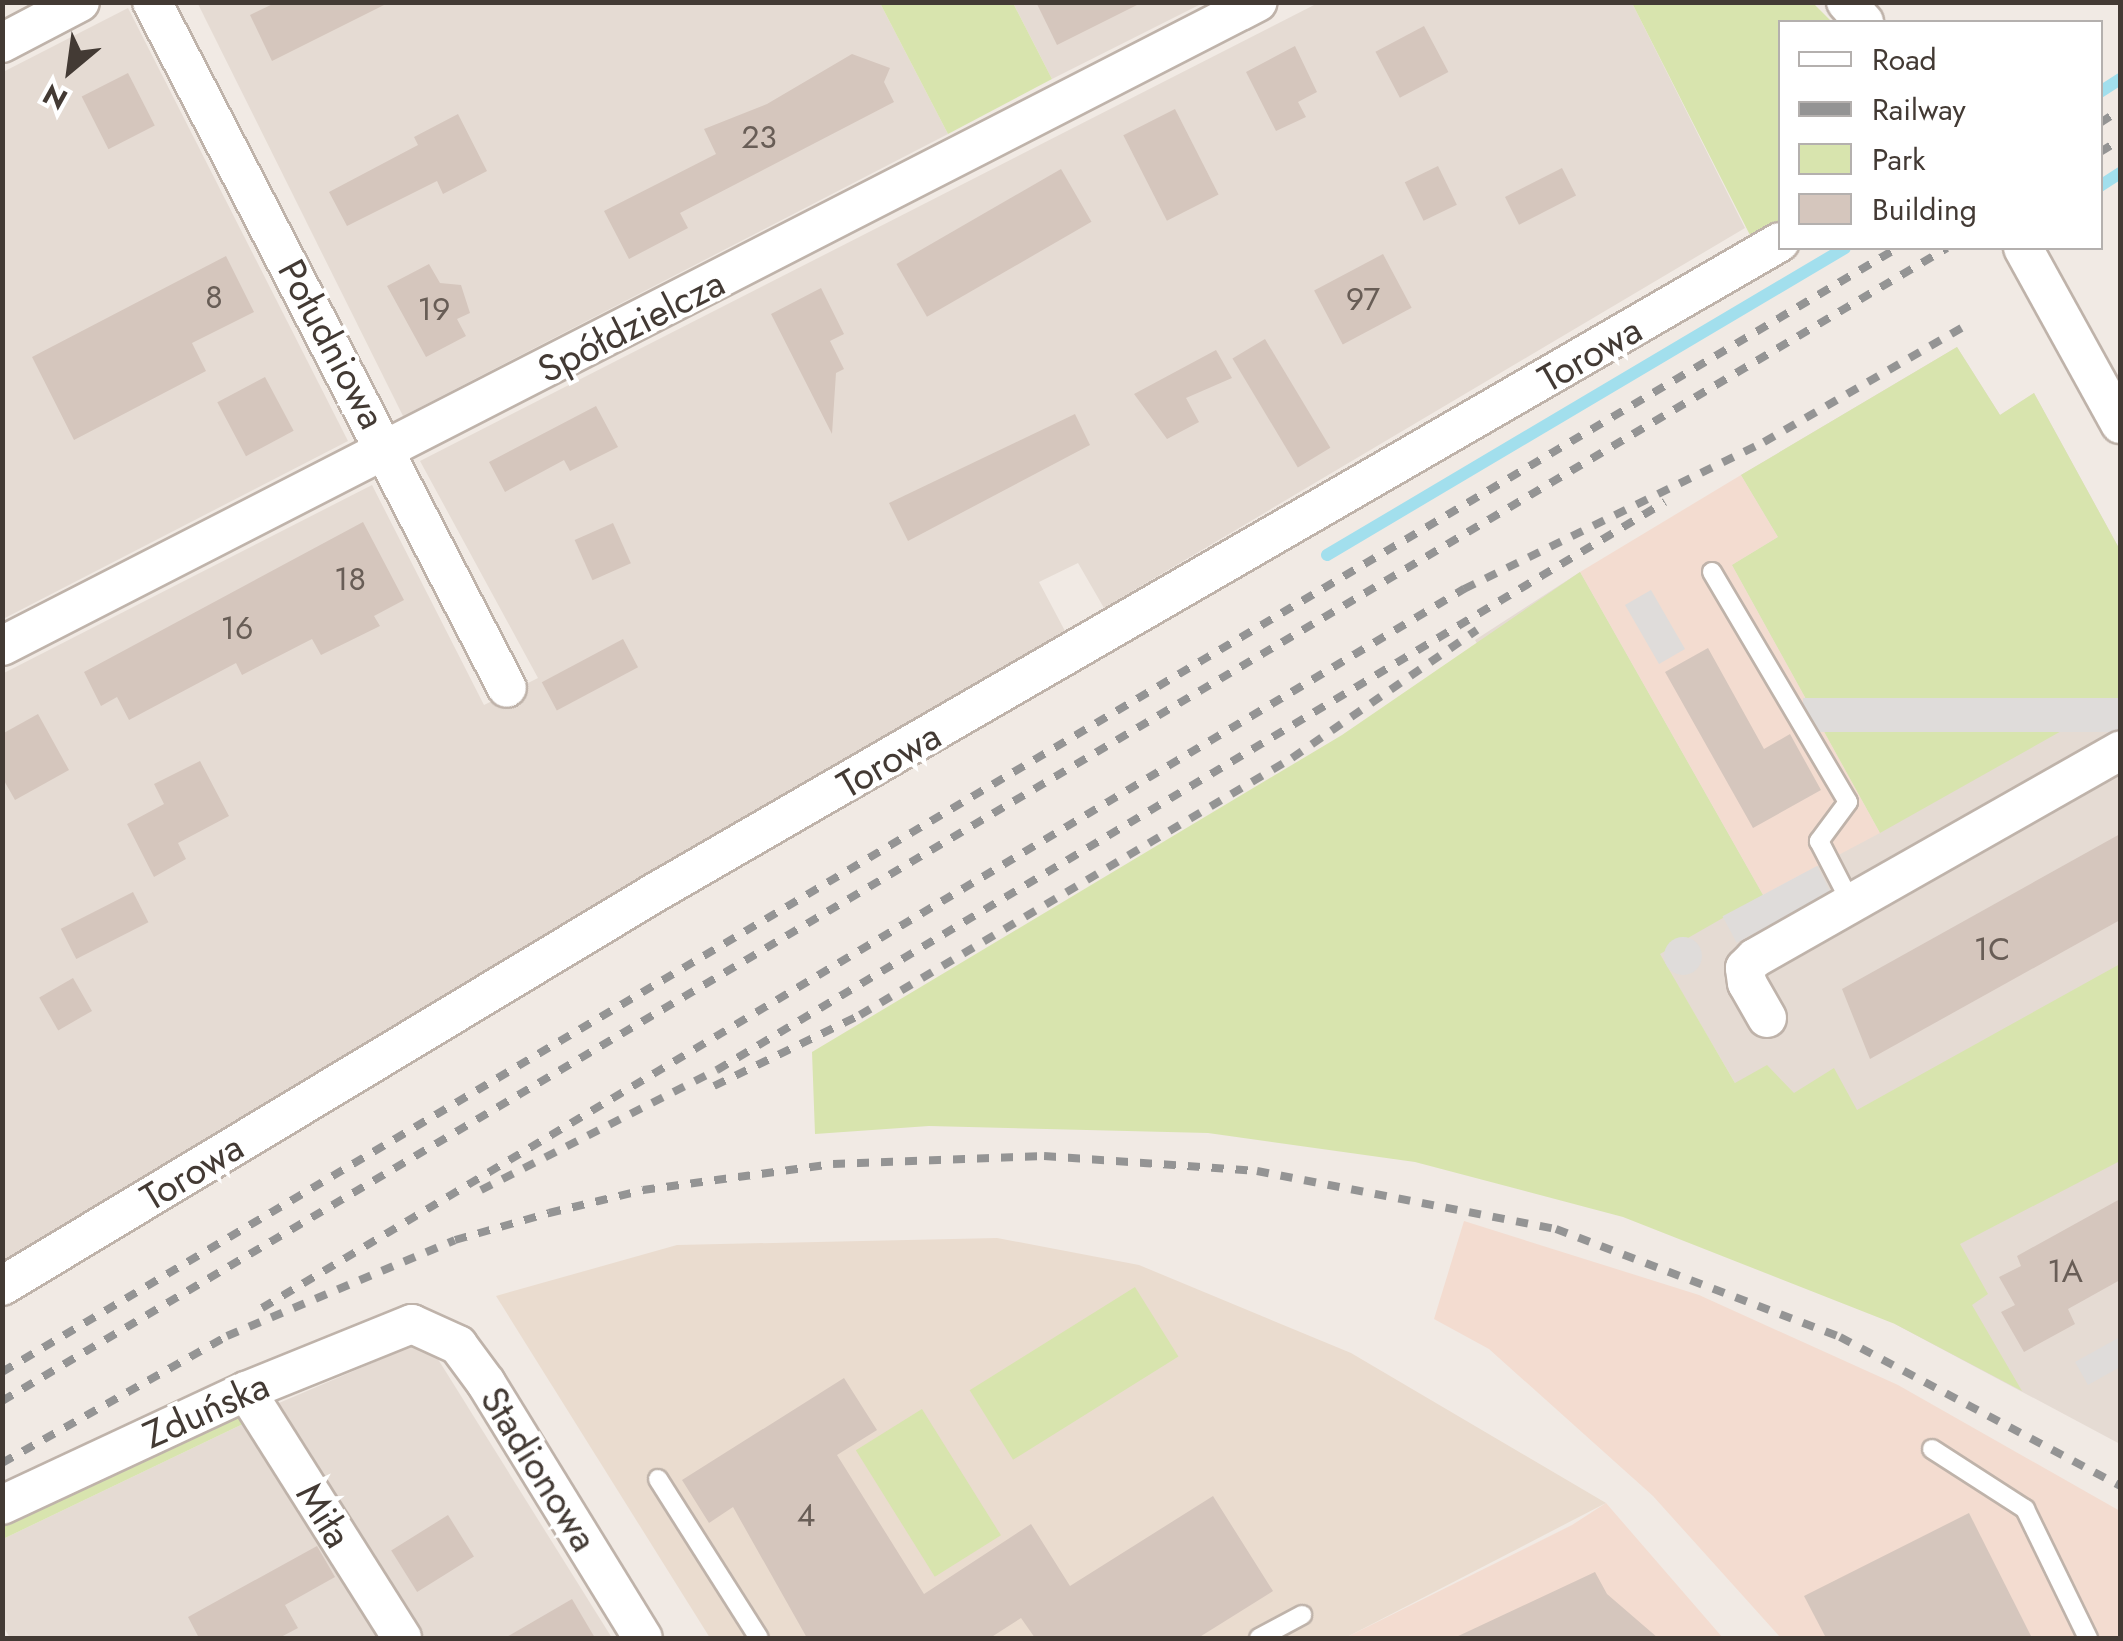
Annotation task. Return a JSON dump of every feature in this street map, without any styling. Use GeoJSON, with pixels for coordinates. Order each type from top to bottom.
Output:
{"type":"FeatureCollection","features":[{"type":"Feature","properties":{"kind":"street"},"geometry":{"type":"LineString","coordinates":[[2,43],[80,2]]}},
{"type":"Feature","properties":{"kind":"street","name":"Południowa"},"geometry":{"type":"LineString","coordinates":[[152,2],[507,688]]}},
{"type":"Feature","properties":{"kind":"street","name":"Spółdzielcza"},"geometry":{"type":"LineString","coordinates":[[2,646],[388,452],[1258,2]]}},
{"type":"Feature","properties":{"kind":"street","name":"Torowa"},"geometry":{"type":"LineString","coordinates":[[2,1286],[656,892],[1778,243]]}},
{"type":"Feature","properties":{"kind":"street"},"geometry":{"type":"LineString","coordinates":[[2025,250],[2120,424]]}},
{"type":"Feature","properties":{"kind":"street"},"geometry":{"type":"LineString","coordinates":[[1767,1018],[1745,968],[1850,902],[2120,751]]}},
{"type":"Feature","properties":{"kind":"street","name":"Zduńska"},"geometry":{"type":"LineString","coordinates":[[2,1505],[246,1391],[412,1324]]}},
{"type":"Feature","properties":{"kind":"street","name":"Stadionowa"},"geometry":{"type":"LineString","coordinates":[[412,1324],[458,1346],[486,1383],[644,1638]]}},
{"type":"Feature","properties":{"kind":"street","name":"Miła"},"geometry":{"type":"LineString","coordinates":[[246,1391],[402,1638]]}},
{"type":"Feature","properties":{"kind":"lane"},"geometry":{"type":"LineString","coordinates":[[1712,572],[1848,802],[1819,841],[1850,902]]}},
{"type":"Feature","properties":{"kind":"lane"},"geometry":{"type":"LineString","coordinates":[[1932,1449],[2025,1509],[2088,1638]]}},
{"type":"Feature","properties":{"kind":"lane"},"geometry":{"type":"LineString","coordinates":[[658,1479],[760,1638]]}},
{"type":"Feature","properties":{"kind":"lane"},"geometry":{"type":"LineString","coordinates":[[1259,1638],[1302,1615]]}},
{"type":"Feature","properties":{"kind":"shaded area"},"geometry":{"type":"Polygon","coordinates":[[[197,2],[880,3],[948,134],[403,416],[197,2]]]}},
{"type":"Feature","properties":{"kind":"shaded area"},"geometry":{"type":"Polygon","coordinates":[[[1013,3],[1203,3],[1052,79],[1013,3]]]}},
{"type":"Feature","properties":{"kind":"shaded area"},"geometry":{"type":"Polygon","coordinates":[[[1318,3],[1632,3],[1745,228],[1104,608],[1078,563],[1039,582],[1065,631],[3,1262],[2,674],[372,485],[484,705],[538,678],[420,461],[1318,3]]]}},
{"type":"Feature","properties":{"kind":"shaded area"},"geometry":{"type":"Polygon","coordinates":[[[128,8],[348,441],[3,619],[3,72],[128,8]]]}},
{"type":"Feature","properties":{"kind":"shaded area"},"geometry":{"type":"Polygon","coordinates":[[[1957,347],[2000,415],[2034,393],[2120,550],[2120,1444],[1895,1324],[1735,1083],[1475,640],[1580,572],[1763,895],[1880,832],[1732,565],[1778,537],[1741,475],[1957,347]]]}},
{"type":"Feature","properties":{"kind":"shaded area"},"geometry":{"type":"Polygon","coordinates":[[[1741,475],[1778,537],[1732,565],[1880,833],[1763,895],[1580,572],[1741,475]]]}},
{"type":"Feature","properties":{"kind":"shaded area"},"geometry":{"type":"Polygon","coordinates":[[[1651,590],[1685,649],[1659,664],[1625,605],[1651,590]]]}},
{"type":"Feature","properties":{"kind":"shaded area"},"geometry":{"type":"Polygon","coordinates":[[[1803,698],[2120,698],[2120,732],[1803,732],[1803,698]]]}},
{"type":"Feature","properties":{"kind":"shaded area"},"geometry":{"type":"Polygon","coordinates":[[[1817,866],[1831,892],[1737,943],[1723,916],[1817,866]]]}},
{"type":"Feature","properties":{"kind":"shaded area"},"geometry":{"type":"Polygon","coordinates":[[[1683,937],[1696,943],[1702,956],[1696,969],[1683,975],[1670,969],[1664,956],[1670,943],[1683,937]]]}},
{"type":"Feature","properties":{"kind":"shaded area"},"geometry":{"type":"Polygon","coordinates":[[[1464,1221],[1699,1295],[1898,1385],[2120,1511],[2120,1638],[1781,1638],[1653,1496],[1489,1349],[1434,1319],[1464,1221]]]}},
{"type":"Feature","properties":{"kind":"shaded area"},"geometry":{"type":"Polygon","coordinates":[[[997,1238],[1139,1265],[1351,1353],[1606,1503],[1345,1638],[710,1638],[496,1296],[677,1245],[997,1238]]]}},
{"type":"Feature","properties":{"kind":"shaded area"},"geometry":{"type":"Polygon","coordinates":[[[2120,1337],[2120,1367],[2088,1385],[2075,1362],[2120,1337]]]}},
{"type":"Feature","properties":{"kind":"shaded area"},"geometry":{"type":"Polygon","coordinates":[[[426,1340],[612,1638],[416,1638],[272,1406],[426,1340]]]}},
{"type":"Feature","properties":{"kind":"shaded area"},"geometry":{"type":"Polygon","coordinates":[[[247,1422],[386,1638],[10,1638],[3,1626],[3,1539],[247,1422]]]}},
{"type":"Feature","properties":{"kind":"shaded area"},"geometry":{"type":"Polygon","coordinates":[[[1606,1503],[1723,1638],[1345,1638],[1572,1525],[1606,1503]]]}},
{"type":"Feature","properties":{"kind":"green space"},"geometry":{"type":"Polygon","coordinates":[[[880,3],[1013,3],[1052,79],[948,134],[880,3]]]}},
{"type":"Feature","properties":{"kind":"green space"},"geometry":{"type":"Polygon","coordinates":[[[1632,3],[1813,3],[1830,20],[1778,20],[1778,228],[1752,239],[1632,3]]]}},
{"type":"Feature","properties":{"kind":"green space"},"geometry":{"type":"Polygon","coordinates":[[[1957,347],[2000,415],[2034,393],[2120,550],[2120,698],[1880,833],[1732,565],[1778,537],[1741,475],[1957,347]]]}},
{"type":"Feature","properties":{"kind":"green space"},"geometry":{"type":"Polygon","coordinates":[[[1580,572],[1763,895],[1660,954],[1735,1083],[1767,1065],[1794,1093],[1834,1068],[1857,1110],[2120,964],[2120,1161],[1960,1244],[1988,1294],[1972,1305],[2022,1391],[1895,1324],[1623,1217],[1415,1162],[1208,1133],[929,1126],[815,1134],[812,1052],[1342,735],[1580,572]]]}},
{"type":"Feature","properties":{"kind":"green space"},"geometry":{"type":"Polygon","coordinates":[[[1135,1287],[1178,1357],[1013,1460],[970,1390],[1135,1287]]]}},
{"type":"Feature","properties":{"kind":"green space"},"geometry":{"type":"Polygon","coordinates":[[[922,1409],[1001,1535],[935,1577],[856,1450],[922,1409]]]}},
{"type":"Feature","properties":{"kind":"green space"},"geometry":{"type":"Polygon","coordinates":[[[234,1414],[247,1422],[3,1539],[3,1519],[234,1414]]]}},
{"type":"Feature","properties":{"kind":"building"},"geometry":{"type":"Polygon","coordinates":[[[277,2],[390,2],[272,61],[250,15],[277,2]]]}},
{"type":"Feature","properties":{"kind":"building"},"geometry":{"type":"Polygon","coordinates":[[[1036,2],[1143,2],[1057,45],[1036,2]]]}},
{"type":"Feature","properties":{"kind":"building"},"geometry":{"type":"Polygon","coordinates":[[[1424,26],[1448,72],[1400,98],[1375,52],[1424,26]]]}},
{"type":"Feature","properties":{"kind":"building"},"geometry":{"type":"Polygon","coordinates":[[[1295,46],[1317,92],[1298,102],[1306,117],[1276,131],[1246,72],[1295,46]]]}},
{"type":"Feature","properties":{"kind":"building"},"geometry":{"type":"Polygon","coordinates":[[[852,54],[890,68],[884,82],[894,102],[680,213],[688,228],[629,259],[604,211],[716,154],[704,129],[767,104],[852,54]]]}},
{"type":"Feature","properties":{"kind":"building"},"geometry":{"type":"Polygon","coordinates":[[[128,73],[155,126],[108,149],[82,97],[128,73]]]}},
{"type":"Feature","properties":{"kind":"building"},"geometry":{"type":"Polygon","coordinates":[[[1175,109],[1219,195],[1167,221],[1123,135],[1175,109]]]}},
{"type":"Feature","properties":{"kind":"building"},"geometry":{"type":"Polygon","coordinates":[[[458,114],[487,171],[443,194],[437,181],[347,226],[329,192],[418,145],[414,137],[458,114]]]}},
{"type":"Feature","properties":{"kind":"building"},"geometry":{"type":"Polygon","coordinates":[[[1438,166],[1457,205],[1424,221],[1405,182],[1438,166]]]}},
{"type":"Feature","properties":{"kind":"building"},"geometry":{"type":"Polygon","coordinates":[[[1562,168],[1576,196],[1519,225],[1505,197],[1562,168]]]}},
{"type":"Feature","properties":{"kind":"building"},"geometry":{"type":"Polygon","coordinates":[[[1061,169],[1092,222],[927,317],[896,264],[1061,169]]]}},
{"type":"Feature","properties":{"kind":"building"},"geometry":{"type":"Polygon","coordinates":[[[1383,254],[1412,308],[1343,344],[1314,291],[1383,254]]]}},
{"type":"Feature","properties":{"kind":"building"},"geometry":{"type":"Polygon","coordinates":[[[226,256],[254,312],[192,343],[206,371],[74,440],[32,357],[226,256]]]}},
{"type":"Feature","properties":{"kind":"building"},"geometry":{"type":"Polygon","coordinates":[[[429,264],[440,283],[461,285],[470,313],[457,319],[466,336],[426,357],[387,286],[429,264]]]}},
{"type":"Feature","properties":{"kind":"building"},"geometry":{"type":"Polygon","coordinates":[[[821,288],[844,334],[830,341],[844,369],[836,373],[832,434],[771,314],[821,288]]]}},
{"type":"Feature","properties":{"kind":"building"},"geometry":{"type":"Polygon","coordinates":[[[1265,339],[1330,448],[1298,467],[1232,359],[1265,339]]]}},
{"type":"Feature","properties":{"kind":"building"},"geometry":{"type":"Polygon","coordinates":[[[1216,350],[1232,378],[1186,398],[1199,422],[1167,439],[1134,394],[1216,350]]]}},
{"type":"Feature","properties":{"kind":"building"},"geometry":{"type":"Polygon","coordinates":[[[265,377],[294,431],[246,456],[217,402],[265,377]]]}},
{"type":"Feature","properties":{"kind":"building"},"geometry":{"type":"Polygon","coordinates":[[[596,406],[618,447],[570,471],[564,460],[505,492],[489,462],[596,406]]]}},
{"type":"Feature","properties":{"kind":"building"},"geometry":{"type":"Polygon","coordinates":[[[1075,414],[1090,445],[908,541],[889,503],[1075,414]]]}},
{"type":"Feature","properties":{"kind":"building"},"geometry":{"type":"Polygon","coordinates":[[[363,522],[404,600],[374,616],[380,626],[321,655],[312,639],[242,675],[236,663],[129,720],[117,697],[101,706],[84,672],[363,522]]]}},
{"type":"Feature","properties":{"kind":"building"},"geometry":{"type":"Polygon","coordinates":[[[613,523],[631,563],[593,580],[575,540],[613,523]]]}},
{"type":"Feature","properties":{"kind":"building"},"geometry":{"type":"Polygon","coordinates":[[[623,639],[638,667],[557,710],[542,682],[623,639]]]}},
{"type":"Feature","properties":{"kind":"building"},"geometry":{"type":"Polygon","coordinates":[[[1708,648],[1764,749],[1790,734],[1821,790],[1753,828],[1665,672],[1708,648]]]}},
{"type":"Feature","properties":{"kind":"building"},"geometry":{"type":"Polygon","coordinates":[[[38,714],[69,770],[15,800],[2,777],[2,734],[38,714]]]}},
{"type":"Feature","properties":{"kind":"building"},"geometry":{"type":"Polygon","coordinates":[[[200,761],[229,816],[178,843],[186,859],[154,877],[127,824],[164,804],[154,784],[200,761]]]}},
{"type":"Feature","properties":{"kind":"building"},"geometry":{"type":"Polygon","coordinates":[[[2120,834],[2120,920],[1870,1059],[1842,989],[2120,834]]]}},
{"type":"Feature","properties":{"kind":"building"},"geometry":{"type":"Polygon","coordinates":[[[133,892],[148,922],[76,959],[61,929],[133,892]]]}},
{"type":"Feature","properties":{"kind":"building"},"geometry":{"type":"Polygon","coordinates":[[[73,978],[92,1011],[58,1030],[39,998],[73,978]]]}},
{"type":"Feature","properties":{"kind":"building"},"geometry":{"type":"Polygon","coordinates":[[[2120,1199],[2120,1280],[2068,1309],[2075,1324],[2024,1352],[2001,1312],[2015,1305],[1999,1277],[2021,1266],[2017,1256],[2120,1199]]]}},
{"type":"Feature","properties":{"kind":"building"},"geometry":{"type":"Polygon","coordinates":[[[844,1378],[877,1430],[837,1455],[924,1594],[1031,1524],[1070,1586],[1213,1496],[1273,1591],[1198,1638],[1035,1638],[1021,1618],[990,1638],[807,1638],[733,1507],[709,1523],[682,1480],[844,1378]]]}},
{"type":"Feature","properties":{"kind":"building"},"geometry":{"type":"Polygon","coordinates":[[[1969,1513],[2032,1638],[1826,1638],[1804,1596],[1969,1513]]]}},
{"type":"Feature","properties":{"kind":"building"},"geometry":{"type":"Polygon","coordinates":[[[448,1515],[474,1557],[417,1592],[391,1551],[448,1515]]]}},
{"type":"Feature","properties":{"kind":"building"},"geometry":{"type":"Polygon","coordinates":[[[317,1546],[335,1577],[285,1605],[298,1628],[279,1638],[199,1638],[188,1617],[317,1546]]]}},
{"type":"Feature","properties":{"kind":"building"},"geometry":{"type":"Polygon","coordinates":[[[1595,1572],[1607,1594],[1658,1638],[1454,1638],[1595,1572]]]}},
{"type":"Feature","properties":{"kind":"building"},"geometry":{"type":"Polygon","coordinates":[[[572,1599],[595,1638],[505,1638],[572,1599]]]}},
{"type":"Feature","properties":{"kind":"waterway"},"geometry":{"type":"LineString","coordinates":[[2103,90],[2120,79]]}},
{"type":"Feature","properties":{"kind":"waterway"},"geometry":{"type":"LineString","coordinates":[[2103,184],[2120,173]]}},
{"type":"Feature","properties":{"kind":"waterway"},"geometry":{"type":"LineString","coordinates":[[1327,555],[1842,250]]}},
{"type":"Feature","properties":{"kind":"railway"},"geometry":{"type":"LineString","coordinates":[[2103,121],[2120,110]]}},
{"type":"Feature","properties":{"kind":"railway"},"geometry":{"type":"LineString","coordinates":[[2103,150],[2120,140]]}},
{"type":"Feature","properties":{"kind":"railway"},"geometry":{"type":"LineString","coordinates":[[2,1372],[1894,250]]}},
{"type":"Feature","properties":{"kind":"railway"},"geometry":{"type":"LineString","coordinates":[[2,1401],[1944,250]]}},
{"type":"Feature","properties":{"kind":"railway"},"geometry":{"type":"LineString","coordinates":[[262,1308],[1464,589],[1764,442],[1972,322]]}},
{"type":"Feature","properties":{"kind":"railway"},"geometry":{"type":"LineString","coordinates":[[481,1190],[717,1070],[1665,502]]}},
{"type":"Feature","properties":{"kind":"railway"},"geometry":{"type":"LineString","coordinates":[[714,1086],[860,1015],[1292,758],[1477,630]]}},
{"type":"Feature","properties":{"kind":"railway"},"geometry":{"type":"LineString","coordinates":[[2,1463],[227,1336],[455,1240],[643,1190],[833,1164],[1044,1156],[1257,1171],[1556,1229],[1840,1337],[2120,1486]]}}]}
